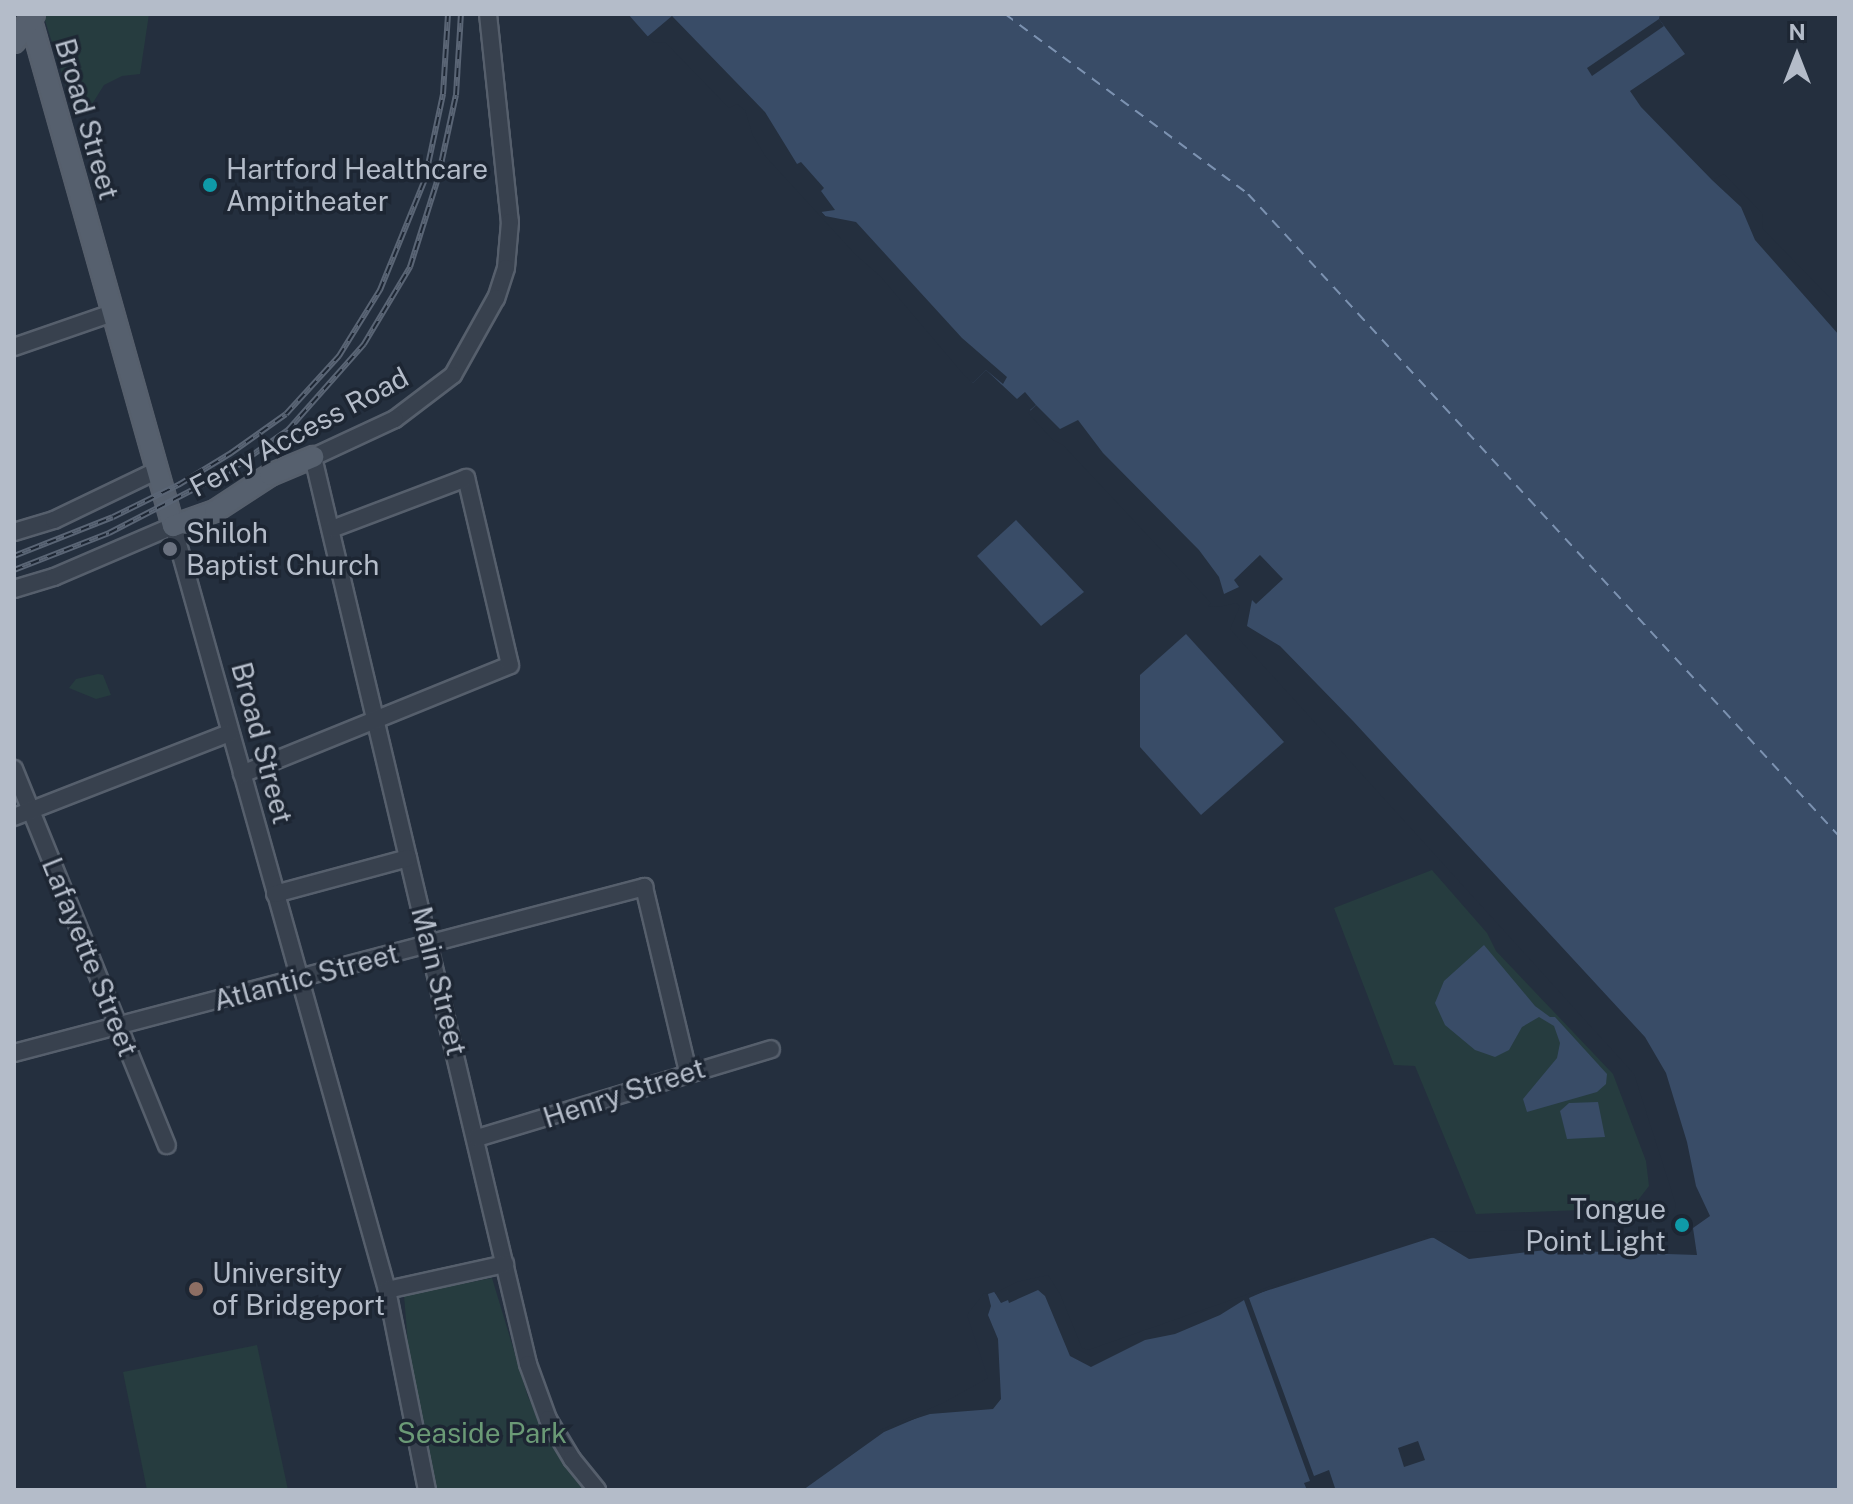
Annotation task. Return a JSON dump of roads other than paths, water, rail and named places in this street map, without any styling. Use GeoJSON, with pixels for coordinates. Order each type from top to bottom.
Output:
{"type":"FeatureCollection","features":[{"type":"Feature","properties":{"kind":"main road"},"geometry":{"type":"LineString","coordinates":[[14,42],[31,16]]}},
{"type":"Feature","properties":{"kind":"main road","name":"Broad Street"},"geometry":{"type":"LineString","coordinates":[[31,16],[173,526]]}},
{"type":"Feature","properties":{"kind":"main road","name":"Ferry Access Road"},"geometry":{"type":"LineString","coordinates":[[173,526],[215,511],[270,475],[313,457]]}},
{"type":"Feature","properties":{"kind":"street","name":"Ferry Access Road"},"geometry":{"type":"LineString","coordinates":[[313,457],[395,419],[453,375],[496,298],[506,268],[510,222],[488,14]]}},
{"type":"Feature","properties":{"kind":"street"},"geometry":{"type":"LineString","coordinates":[[14,347],[112,313]]}},
{"type":"Feature","properties":{"kind":"street","name":"Main Street"},"geometry":{"type":"LineString","coordinates":[[313,457],[505,1264],[541,1402],[563,1446],[597,1490]]}},
{"type":"Feature","properties":{"kind":"street"},"geometry":{"type":"LineString","coordinates":[[14,532],[54,520],[158,470]]}},
{"type":"Feature","properties":{"kind":"street"},"geometry":{"type":"LineString","coordinates":[[242,774],[510,665],[466,478],[332,529]]}},
{"type":"Feature","properties":{"kind":"street"},"geometry":{"type":"LineString","coordinates":[[14,589],[54,577],[173,526]]}},
{"type":"Feature","properties":{"kind":"street","name":"Broad Street"},"geometry":{"type":"LineString","coordinates":[[173,526],[387,1290],[427,1490]]}},
{"type":"Feature","properties":{"kind":"street"},"geometry":{"type":"LineString","coordinates":[[14,817],[230,733]]}},
{"type":"Feature","properties":{"kind":"street","name":"Lafayette Street"},"geometry":{"type":"LineString","coordinates":[[14,769],[167,1145]]}},
{"type":"Feature","properties":{"kind":"street"},"geometry":{"type":"LineString","coordinates":[[275,894],[408,858]]}},
{"type":"Feature","properties":{"kind":"street","name":"Atlantic Street"},"geometry":{"type":"LineString","coordinates":[[14,1053],[644,887],[688,1072]]}},
{"type":"Feature","properties":{"kind":"street","name":"Henry Street"},"geometry":{"type":"LineString","coordinates":[[477,1138],[771,1049]]}},
{"type":"Feature","properties":{"kind":"street"},"geometry":{"type":"LineString","coordinates":[[387,1290],[505,1264]]}},
{"type":"Feature","properties":{"kind":"water"},"geometry":{"type":"Polygon","coordinates":[[[628,14],[1660,14],[1659,19],[1685,54],[1630,91],[1641,107],[1712,180],[1724,178],[1759,231],[1839,311],[1839,1490],[803,1490],[884,1432],[945,1406],[992,1380],[982,1355],[988,1294],[994,1292],[997,1295],[1045,1279],[1079,1351],[1088,1354],[1238,1300],[1437,1236],[1624,1233],[1665,1227],[1680,1205],[1637,1072],[1233,627],[1243,609],[1237,599],[1218,604],[1030,410],[1036,405],[1025,392],[1017,399],[986,370],[973,383],[884,274],[858,252],[787,174],[748,112],[667,39],[650,39],[628,14]]]}},
{"type":"Feature","properties":{"kind":"water"},"geometry":{"type":"Polygon","coordinates":[[[1016,520],[1084,592],[1041,626],[977,556],[1016,520]]]}},
{"type":"Feature","properties":{"kind":"water"},"geometry":{"type":"Polygon","coordinates":[[[1186,634],[1284,742],[1201,815],[1140,747],[1140,675],[1186,634]]]}},
{"type":"Feature","properties":{"kind":"water"},"geometry":{"type":"Polygon","coordinates":[[[1484,945],[1535,1006],[1550,1017],[1555,1017],[1607,1074],[1606,1084],[1597,1092],[1527,1112],[1523,1099],[1557,1058],[1560,1043],[1554,1026],[1539,1017],[1522,1027],[1509,1050],[1495,1057],[1475,1050],[1445,1025],[1435,1003],[1444,981],[1484,945]]]}},
{"type":"Feature","properties":{"kind":"water"},"geometry":{"type":"Polygon","coordinates":[[[1598,1102],[1605,1137],[1567,1139],[1560,1111],[1569,1103],[1598,1102]]]}},
{"type":"Feature","properties":{"kind":"railway"},"geometry":{"type":"LineString","coordinates":[[14,556],[113,517],[180,484],[231,453],[286,414],[339,356],[380,290],[425,179],[443,94],[448,14]]}},
{"type":"Feature","properties":{"kind":"railway"},"geometry":{"type":"LineString","coordinates":[[14,570],[109,533],[231,470],[288,430],[364,344],[410,267],[438,178],[456,95],[461,14]]}},
{"type":"Feature","properties":{"kind":"place","name":"Hartford Healthcare Ampitheater"},"geometry":{"type":"Point","coordinates":[210,185]}},
{"type":"Feature","properties":{"kind":"place","name":"Shiloh Baptist Church"},"geometry":{"type":"Point","coordinates":[170,549]}},
{"type":"Feature","properties":{"kind":"place","name":"Tongue Point Light"},"geometry":{"type":"Point","coordinates":[1682,1225]}},
{"type":"Feature","properties":{"kind":"place","name":"University of Bridgeport"},"geometry":{"type":"Point","coordinates":[196,1289]}},
{"type":"Feature","properties":{"kind":"park label","name":"Seaside Park"},"geometry":{"type":"Point","coordinates":[482,1433]}}]}
